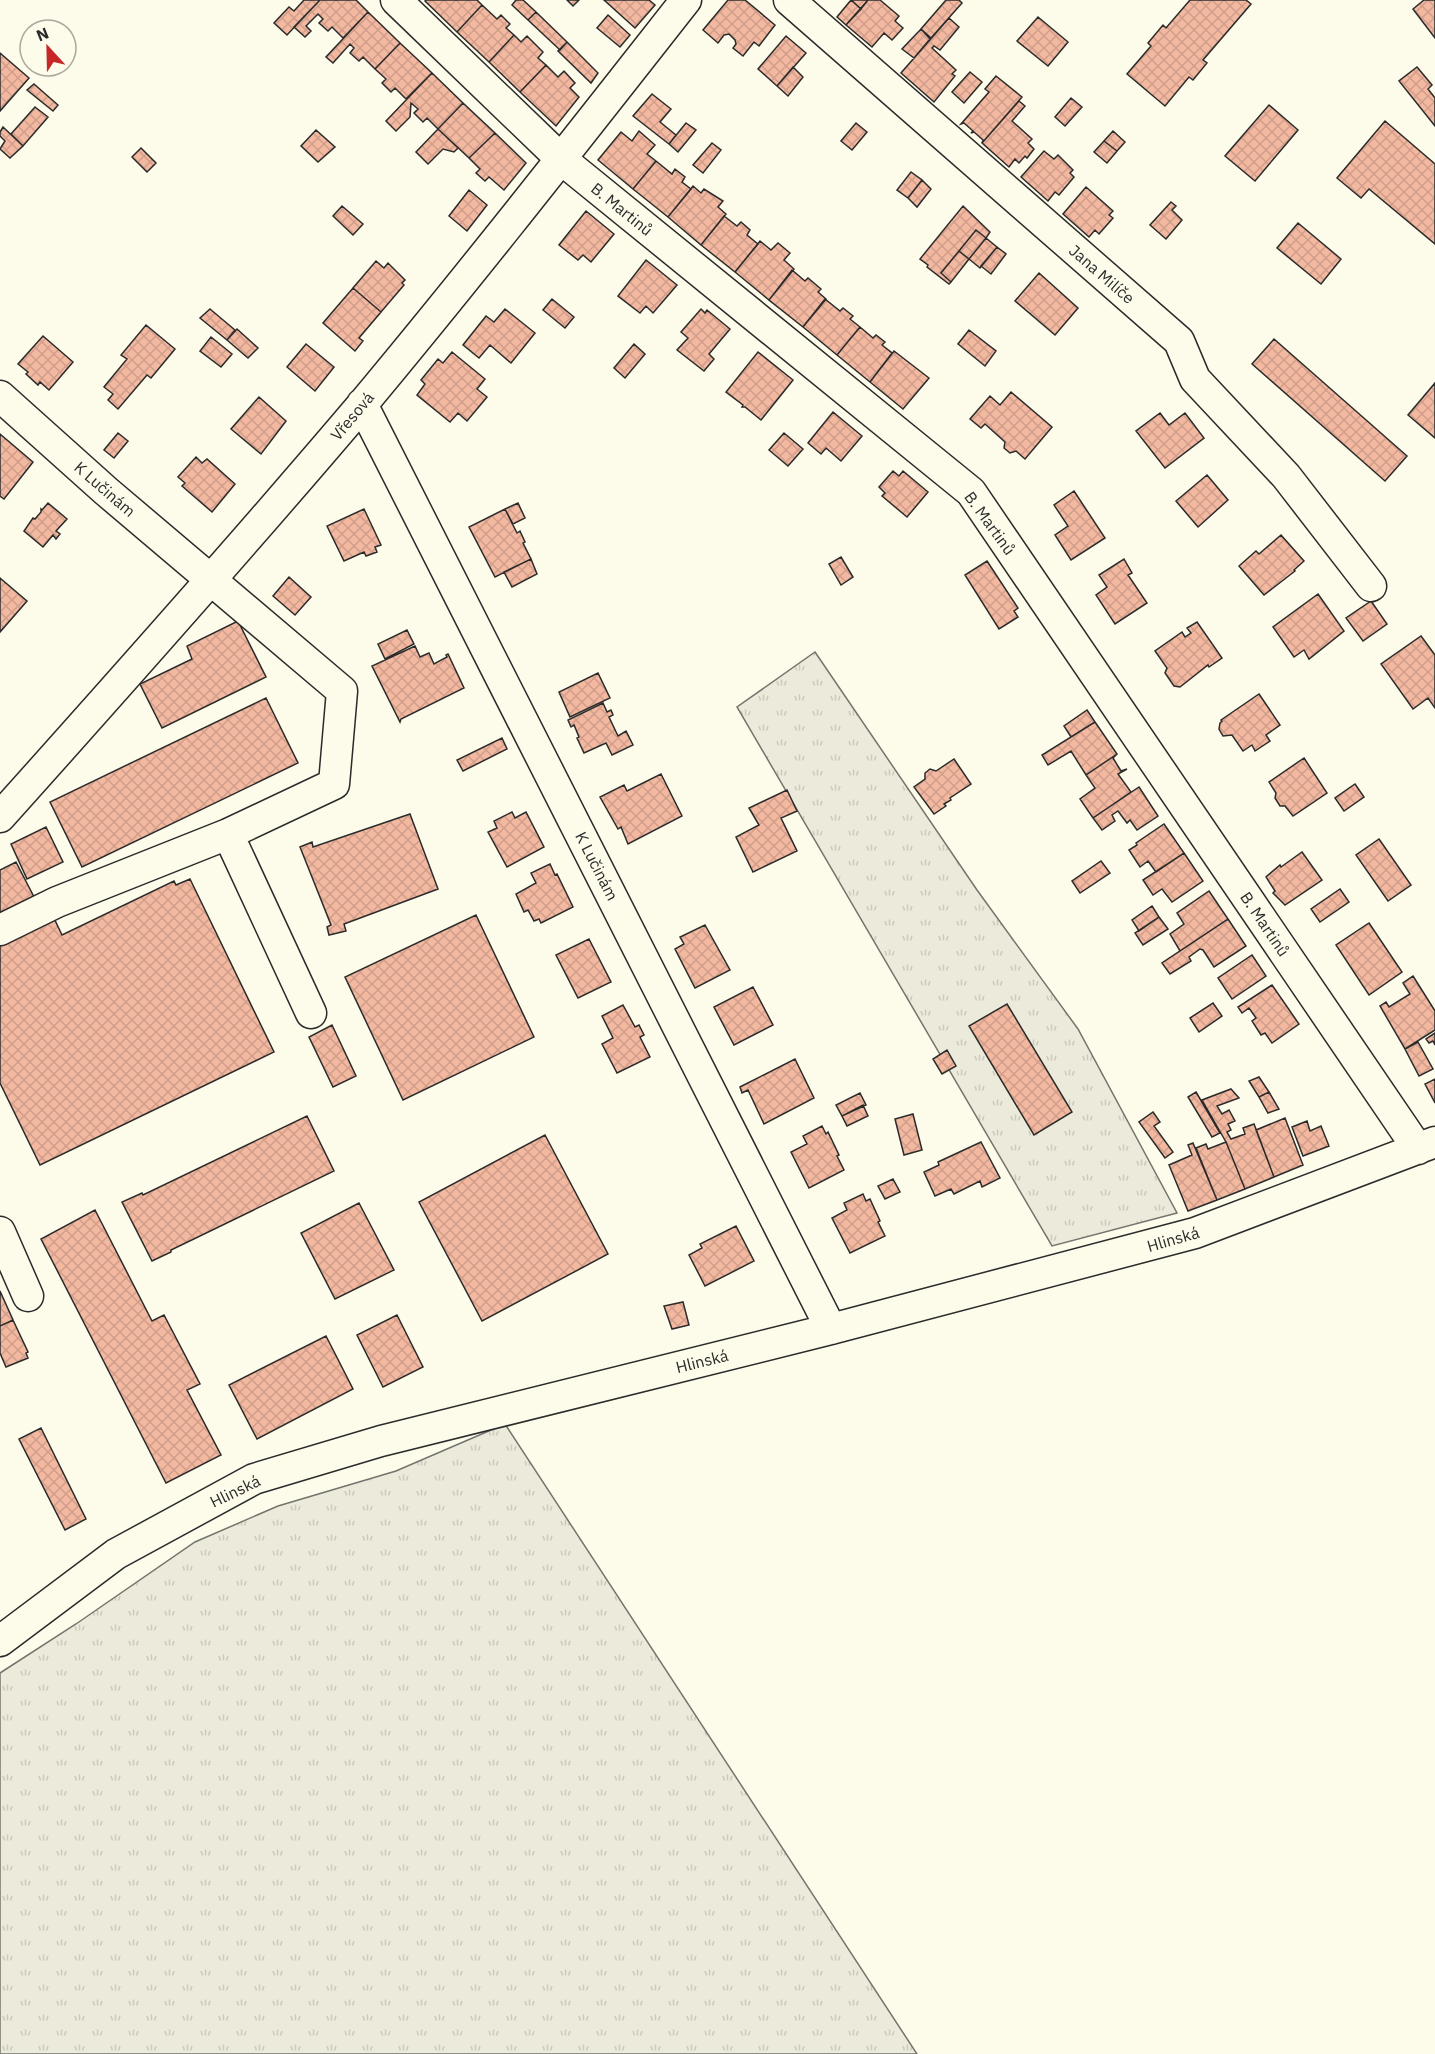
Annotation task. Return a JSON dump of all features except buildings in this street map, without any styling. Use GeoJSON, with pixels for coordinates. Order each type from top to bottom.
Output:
{"type":"FeatureCollection","features":[{"type":"Feature","properties":{"kind":"street","name":"B. Martinů"},"geometry":{"type":"LineString","coordinates":[[396,0],[561,159],[971,492],[1426,1145]]}},
{"type":"Feature","properties":{"kind":"street","name":"Vřesová"},"geometry":{"type":"LineString","coordinates":[[0,817],[212,580],[362,404],[561,159],[686,0]]}},
{"type":"Feature","properties":{"kind":"street","name":"Jana Milíče"},"geometry":{"type":"LineString","coordinates":[[789,0],[1179,340],[1195,379],[1286,477],[1371,586]]}},
{"type":"Feature","properties":{"kind":"street","name":"K Lučinám"},"geometry":{"type":"LineString","coordinates":[[0,396],[105,491],[342,691],[334,784],[228,834]]}},
{"type":"Feature","properties":{"kind":"street","name":"K Lučinám"},"geometry":{"type":"LineString","coordinates":[[362,404],[831,1329]]}},
{"type":"Feature","properties":{"kind":"street"},"geometry":{"type":"LineString","coordinates":[[0,930],[57,902],[228,834],[311,1012]]}},
{"type":"Feature","properties":{"kind":"street","name":"Hlinská"},"geometry":{"type":"LineString","coordinates":[[0,1641],[116,1554],[254,1479],[381,1441],[831,1329],[1195,1233],[1426,1145]]}},
{"type":"Feature","properties":{"kind":"street"},"geometry":{"type":"LineString","coordinates":[[0,1232],[28,1296]]}},
{"type":"Feature","properties":{"kind":"green space"},"geometry":{"type":"Polygon","coordinates":[[[815,652],[977,890],[1078,1029],[1177,1213],[1052,1246],[737,707],[815,652]]]}},
{"type":"Feature","properties":{"kind":"green space"},"geometry":{"type":"Polygon","coordinates":[[[505,1424],[917,2054],[0,2054],[0,1673],[195,1542],[278,1506],[396,1471],[505,1424]]]}}]}
